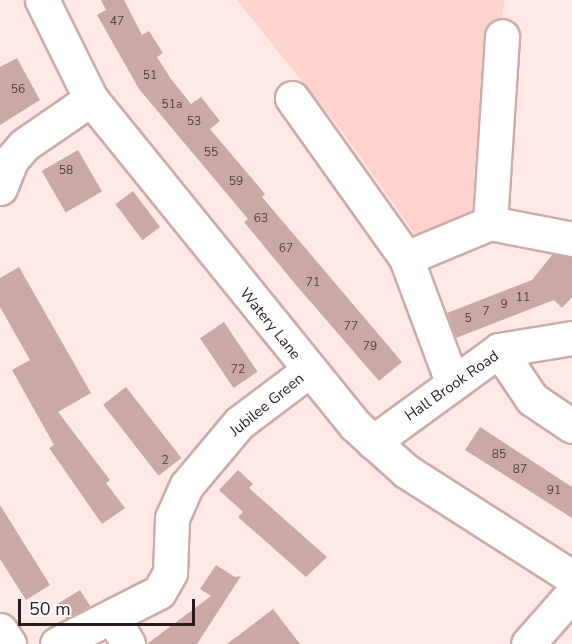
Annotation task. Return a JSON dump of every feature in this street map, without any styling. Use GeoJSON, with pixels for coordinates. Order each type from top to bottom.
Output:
{"type":"FeatureCollection","features":[{"type":"Feature","properties":{"kind":"street","name":"Watery Lane"},"geometry":{"type":"LineString","coordinates":[[42,0],[91,99],[308,371],[373,442],[406,471],[572,577]]}},
{"type":"Feature","properties":{"kind":"street"},"geometry":{"type":"LineString","coordinates":[[490,223],[502,36]]}},
{"type":"Feature","properties":{"kind":"street"},"geometry":{"type":"LineString","coordinates":[[292,98],[406,258],[452,382]]}},
{"type":"Feature","properties":{"kind":"street"},"geometry":{"type":"LineString","coordinates":[[0,188],[12,159],[24,145],[91,99]]}},
{"type":"Feature","properties":{"kind":"street"},"geometry":{"type":"LineString","coordinates":[[406,258],[490,223],[572,239]]}},
{"type":"Feature","properties":{"kind":"street","name":"Hall Brook Road"},"geometry":{"type":"LineString","coordinates":[[373,442],[452,382],[499,350],[572,338]]}},
{"type":"Feature","properties":{"kind":"street"},"geometry":{"type":"LineString","coordinates":[[499,350],[532,399],[572,426]]}},
{"type":"Feature","properties":{"kind":"street","name":"Jubilee Green"},"geometry":{"type":"LineString","coordinates":[[57,644],[159,592],[166,585],[172,559],[172,518],[187,485],[207,458],[239,423],[308,371]]}},
{"type":"Feature","properties":{"kind":"street"},"geometry":{"type":"LineString","coordinates":[[528,644],[572,594]]}},
{"type":"Feature","properties":{"kind":"street"},"geometry":{"type":"LineString","coordinates":[[112,616],[128,644]]}},
{"type":"Feature","properties":{"kind":"street"},"geometry":{"type":"LineString","coordinates":[[0,630],[9,644]]}},
{"type":"Feature","properties":{"kind":"shaded area"},"geometry":{"type":"Polygon","coordinates":[[[237,0],[504,0],[493,210],[421,243],[341,130],[237,0]]]}},
{"type":"Feature","properties":{"kind":"building"},"geometry":{"type":"Polygon","coordinates":[[[101,0],[124,0],[142,35],[149,31],[163,53],[157,57],[171,79],[191,104],[201,97],[220,121],[210,129],[265,194],[262,197],[402,362],[379,381],[244,222],[248,219],[139,89],[97,15],[106,10],[101,0]]]}},
{"type":"Feature","properties":{"kind":"building"},"geometry":{"type":"Polygon","coordinates":[[[17,58],[40,100],[0,125],[0,67],[17,58]]]}},
{"type":"Feature","properties":{"kind":"building"},"geometry":{"type":"Polygon","coordinates":[[[78,150],[102,192],[66,213],[42,171],[78,150]]]}},
{"type":"Feature","properties":{"kind":"building"},"geometry":{"type":"Polygon","coordinates":[[[133,191],[160,227],[143,240],[115,204],[133,191]]]}},
{"type":"Feature","properties":{"kind":"building"},"geometry":{"type":"Polygon","coordinates":[[[553,254],[572,257],[572,297],[562,308],[554,300],[456,338],[447,313],[532,280],[553,254]]]}},
{"type":"Feature","properties":{"kind":"building"},"geometry":{"type":"Polygon","coordinates":[[[19,267],[91,393],[58,412],[110,480],[106,483],[125,508],[102,524],[49,448],[54,445],[12,370],[30,360],[0,307],[0,278],[19,267]]]}},
{"type":"Feature","properties":{"kind":"building"},"geometry":{"type":"Polygon","coordinates":[[[224,322],[258,372],[234,388],[200,338],[224,322]]]}},
{"type":"Feature","properties":{"kind":"building"},"geometry":{"type":"Polygon","coordinates":[[[126,387],[181,458],[159,476],[103,405],[126,387]]]}},
{"type":"Feature","properties":{"kind":"building"},"geometry":{"type":"Polygon","coordinates":[[[480,427],[572,487],[572,518],[465,450],[480,427]]]}},
{"type":"Feature","properties":{"kind":"building"},"geometry":{"type":"Polygon","coordinates":[[[238,470],[253,484],[249,488],[327,557],[306,577],[238,517],[243,512],[219,490],[238,470]]]}},
{"type":"Feature","properties":{"kind":"building"},"geometry":{"type":"Polygon","coordinates":[[[0,505],[50,585],[26,600],[0,559],[0,505]]]}},
{"type":"Feature","properties":{"kind":"building"},"geometry":{"type":"Polygon","coordinates":[[[216,565],[235,577],[241,576],[197,644],[147,644],[211,596],[200,589],[216,565]]]}},
{"type":"Feature","properties":{"kind":"building"},"geometry":{"type":"Polygon","coordinates":[[[80,590],[90,606],[67,620],[57,604],[80,590]]]}},
{"type":"Feature","properties":{"kind":"building"},"geometry":{"type":"Polygon","coordinates":[[[273,609],[300,644],[227,644],[273,609]]]}}]}
